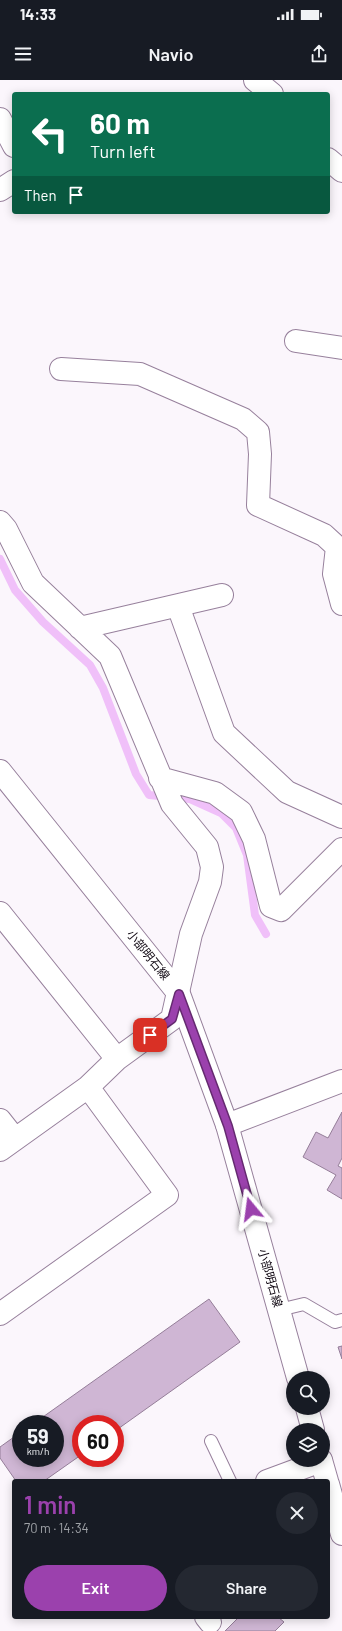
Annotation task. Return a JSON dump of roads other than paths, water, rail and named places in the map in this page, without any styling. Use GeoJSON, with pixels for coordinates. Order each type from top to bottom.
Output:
{"type":"FeatureCollection","features":[{"type":"Feature","properties":{"kind":"street"},"geometry":{"type":"LineString","coordinates":[[255,80],[270,92]]}},
{"type":"Feature","properties":{"kind":"street"},"geometry":{"type":"LineString","coordinates":[[0,119],[12,142]]}},
{"type":"Feature","properties":{"kind":"street"},"geometry":{"type":"LineString","coordinates":[[0,190],[12,182]]}},
{"type":"Feature","properties":{"kind":"street"},"geometry":{"type":"LineString","coordinates":[[296,342],[342,348]]}},
{"type":"Feature","properties":{"kind":"street"},"geometry":{"type":"LineString","coordinates":[[60,369],[140,374],[243,418],[258,432],[260,454],[258,504],[324,535],[340,546],[334,574],[342,604]]}},
{"type":"Feature","properties":{"kind":"street"},"geometry":{"type":"LineString","coordinates":[[0,522],[6,529],[33,583],[110,656],[166,791],[207,847],[212,867],[210,882],[191,934],[179,994],[172,1019],[117,1059],[88,1086],[8,1145],[0,1120]]}},
{"type":"Feature","properties":{"kind":"street"},"geometry":{"type":"LineString","coordinates":[[80,628],[222,596]]}},
{"type":"Feature","properties":{"kind":"street"},"geometry":{"type":"LineString","coordinates":[[178,606],[224,733],[286,792],[342,817]]}},
{"type":"Feature","properties":{"kind":"street","name":"小部明石線"},"geometry":{"type":"LineString","coordinates":[[0,771],[179,994],[228,1126],[296,1371]]}},
{"type":"Feature","properties":{"kind":"street"},"geometry":{"type":"LineString","coordinates":[[166,791],[215,793],[241,812],[254,839],[272,906],[281,910],[342,849]]}},
{"type":"Feature","properties":{"kind":"street"},"geometry":{"type":"LineString","coordinates":[[0,913],[117,1059]]}},
{"type":"Feature","properties":{"kind":"street"},"geometry":{"type":"LineString","coordinates":[[228,1126],[342,1081]]}},
{"type":"Feature","properties":{"kind":"street"},"geometry":{"type":"LineString","coordinates":[[0,1314],[167,1194],[88,1086]]}},
{"type":"Feature","properties":{"kind":"street"},"geometry":{"type":"LineString","coordinates":[[283,1479],[324,1474]]}},
{"type":"Feature","properties":{"kind":"street"},"geometry":{"type":"LineString","coordinates":[[330,1494],[342,1534]]}},
{"type":"Feature","properties":{"kind":"lane"},"geometry":{"type":"LineString","coordinates":[[279,1310],[304,1304],[335,1322],[342,1320]]}},
{"type":"Feature","properties":{"kind":"lane"},"geometry":{"type":"LineString","coordinates":[[211,1441],[229,1479]]}},
{"type":"Feature","properties":{"kind":"waterway"},"geometry":{"type":"LineString","coordinates":[[0,559],[15,590],[43,622],[90,665],[103,688],[136,774],[149,795],[190,799],[221,813],[236,828],[247,855],[255,915],[266,934]]}}]}
